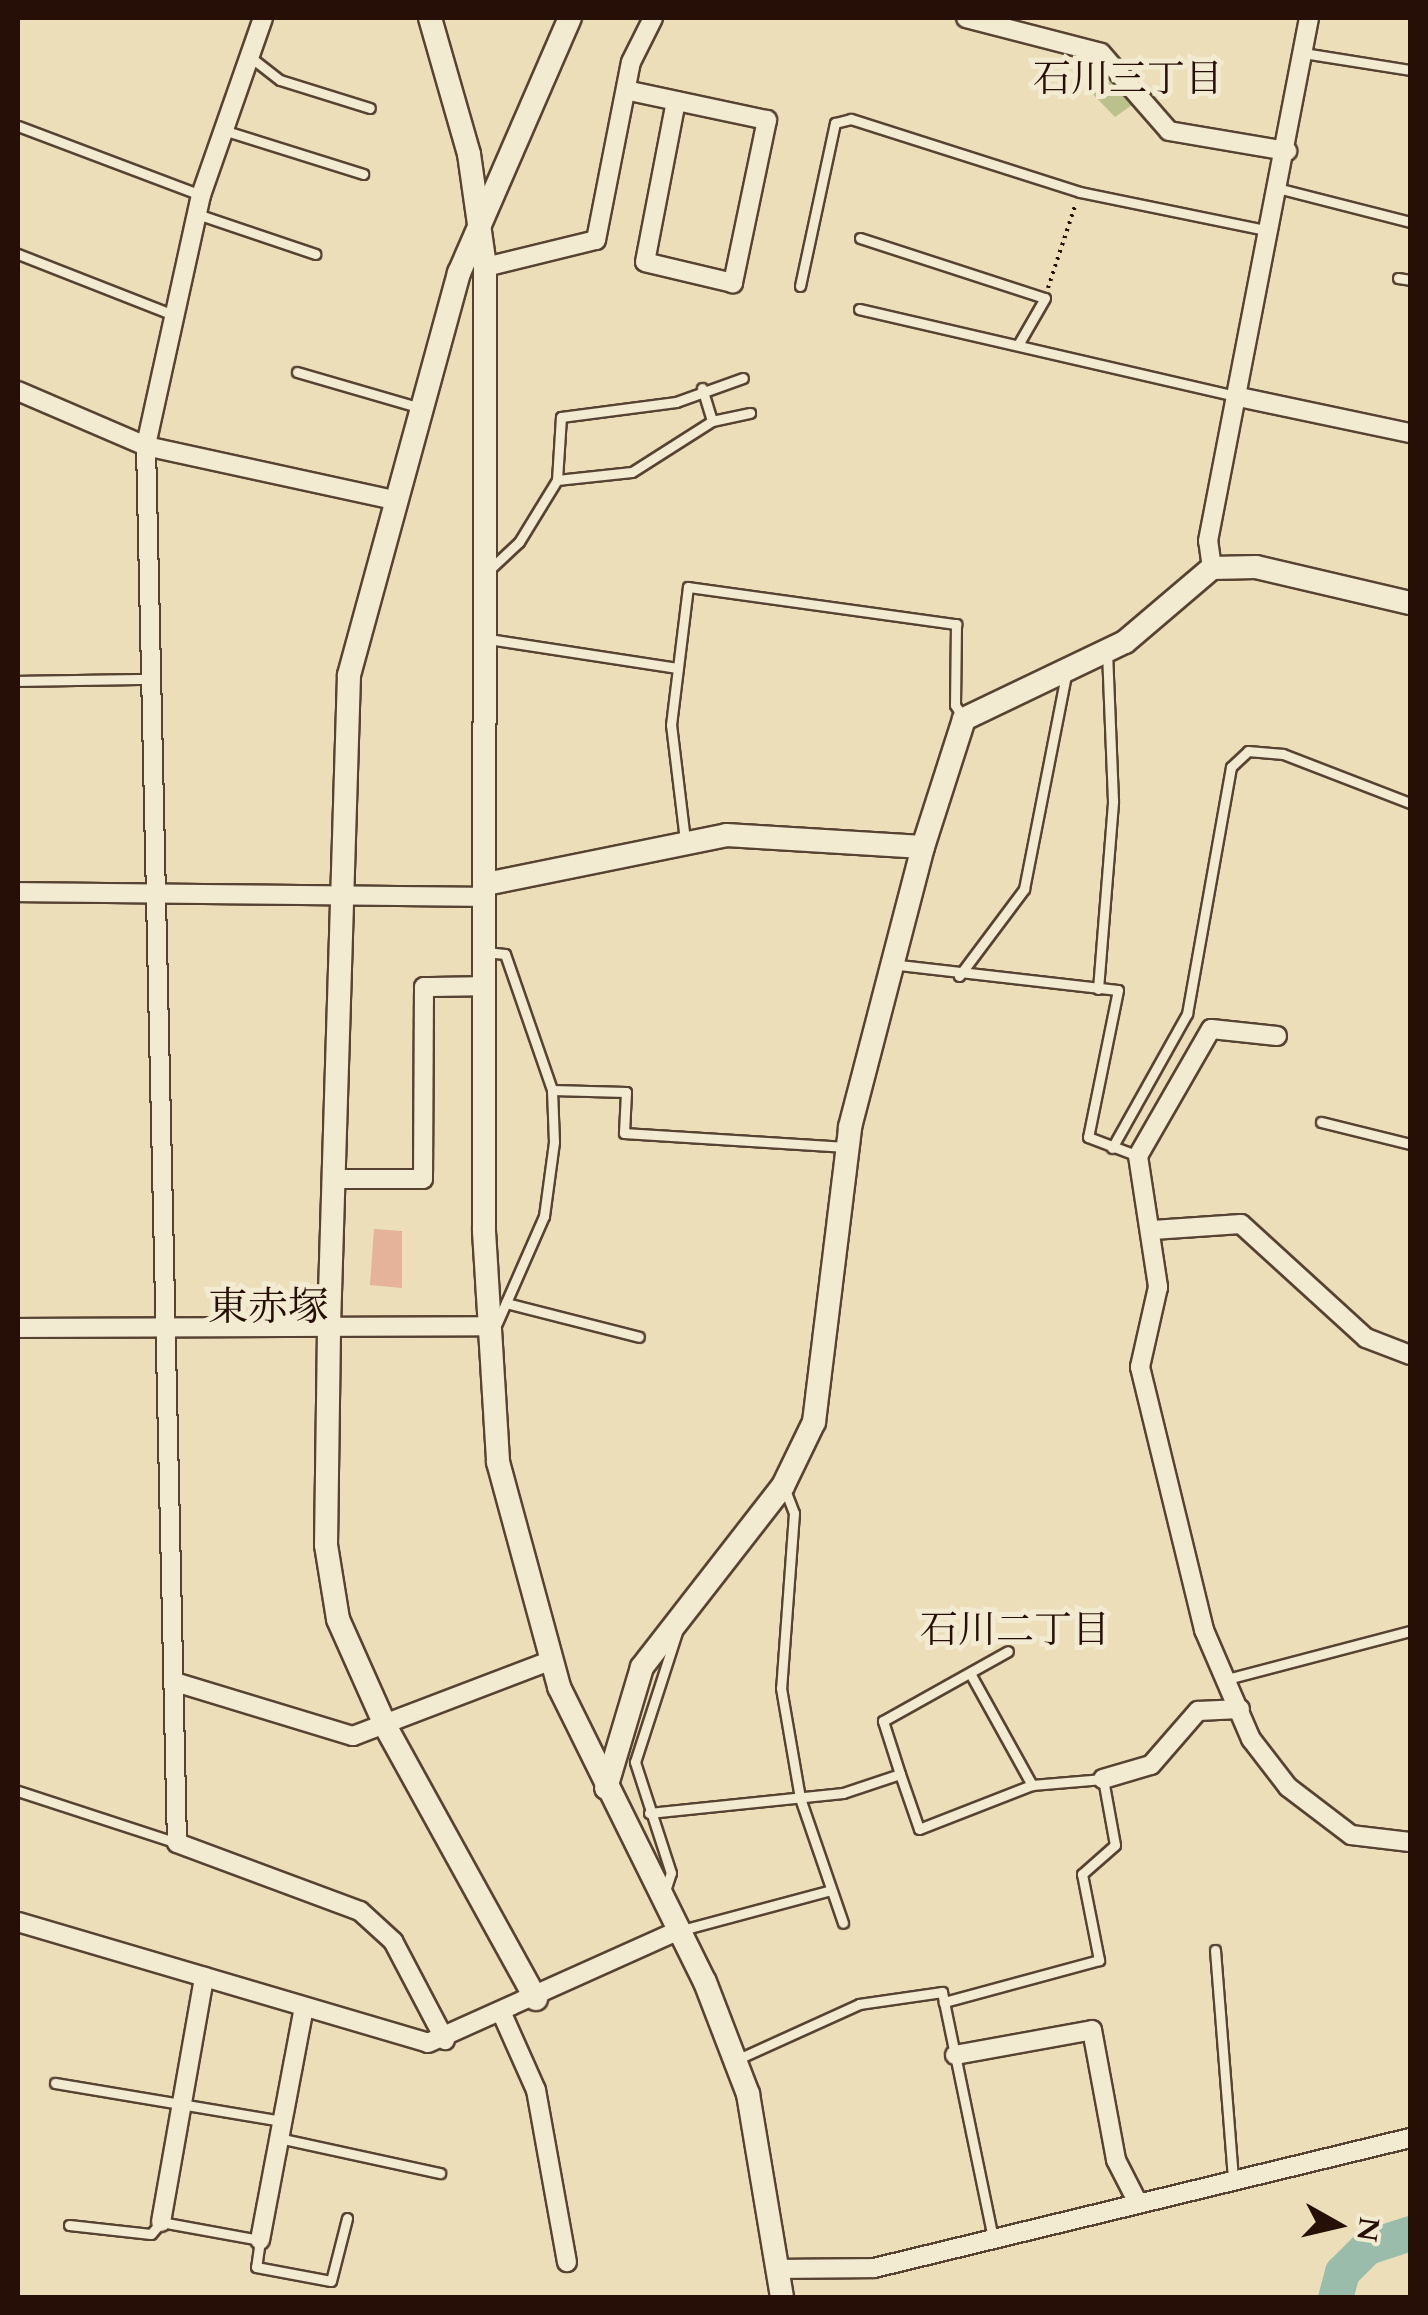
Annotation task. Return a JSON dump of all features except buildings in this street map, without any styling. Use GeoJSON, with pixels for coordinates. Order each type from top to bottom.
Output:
{"type":"FeatureCollection","features":[{"type":"Feature","properties":{"kind":"street"},"geometry":{"type":"LineString","coordinates":[[263,18],[201,195],[146,446],[178,1843],[360,1911],[393,1941],[445,2040]]}},
{"type":"Feature","properties":{"kind":"street"},"geometry":{"type":"LineString","coordinates":[[430,18],[480,213],[485,266],[485,1326],[505,1499],[549,1661],[606,1788],[680,1930],[736,2060],[770,2186],[782,2298]]}},
{"type":"Feature","properties":{"kind":"street"},"geometry":{"type":"LineString","coordinates":[[536,1999],[352,1660],[331,1585],[329,1326],[336,896],[349,674],[394,500],[480,213],[570,18]]}},
{"type":"Feature","properties":{"kind":"street"},"geometry":{"type":"LineString","coordinates":[[485,266],[596,240],[630,91],[631,62],[653,18]]}},
{"type":"Feature","properties":{"kind":"street"},"geometry":{"type":"LineString","coordinates":[[966,18],[1101,53],[1169,130],[1286,152]]}},
{"type":"Feature","properties":{"kind":"street"},"geometry":{"type":"LineString","coordinates":[[1212,568],[1208,541],[1273,232],[1309,18]]}},
{"type":"Feature","properties":{"kind":"street"},"geometry":{"type":"LineString","coordinates":[[630,91],[767,120],[732,282],[645,262],[676,101]]}},
{"type":"Feature","properties":{"kind":"street"},"geometry":{"type":"LineString","coordinates":[[18,390],[146,446],[394,500]]}},
{"type":"Feature","properties":{"kind":"street"},"geometry":{"type":"LineString","coordinates":[[1239,396],[1410,433]]}},
{"type":"Feature","properties":{"kind":"street"},"geometry":{"type":"LineString","coordinates":[[606,1788],[642,1667],[676,1617],[783,1486],[825,1374],[848,1147],[899,965],[923,848],[964,720],[1107,651],[1212,568],[1256,567],[1410,603]]}},
{"type":"Feature","properties":{"kind":"street"},"geometry":{"type":"LineString","coordinates":[[18,892],[336,896],[486,890],[685,840],[923,848]]}},
{"type":"Feature","properties":{"kind":"street"},"geometry":{"type":"LineString","coordinates":[[332,1179],[423,1179],[424,987],[485,986]]}},
{"type":"Feature","properties":{"kind":"street"},"geometry":{"type":"LineString","coordinates":[[1277,1036],[1212,1029],[1138,1156],[1152,1230],[1156,1315],[1140,1368],[1176,1539],[1204,1630],[1232,1678],[1240,1710],[1269,1767],[1322,1816],[1350,1835],[1410,1842]]}},
{"type":"Feature","properties":{"kind":"street"},"geometry":{"type":"LineString","coordinates":[[1152,1230],[1241,1224],[1366,1338],[1410,1355]]}},
{"type":"Feature","properties":{"kind":"street"},"geometry":{"type":"LineString","coordinates":[[18,1328],[485,1326]]}},
{"type":"Feature","properties":{"kind":"street"},"geometry":{"type":"LineString","coordinates":[[175,1682],[337,1734],[386,1727],[549,1661]]}},
{"type":"Feature","properties":{"kind":"street"},"geometry":{"type":"LineString","coordinates":[[1103,1778],[1151,1765],[1198,1710],[1240,1710]]}},
{"type":"Feature","properties":{"kind":"street"},"geometry":{"type":"LineString","coordinates":[[18,1922],[411,2041],[445,2040],[680,1930]]}},
{"type":"Feature","properties":{"kind":"street"},"geometry":{"type":"LineString","coordinates":[[160,2222],[204,1977]]}},
{"type":"Feature","properties":{"kind":"street"},"geometry":{"type":"LineString","coordinates":[[260,2240],[304,2007]]}},
{"type":"Feature","properties":{"kind":"street"},"geometry":{"type":"LineString","coordinates":[[503,2016],[536,2090],[567,2262]]}},
{"type":"Feature","properties":{"kind":"street"},"geometry":{"type":"LineString","coordinates":[[955,2055],[1092,2030],[1116,2160],[1138,2203]]}},
{"type":"Feature","properties":{"kind":"street"},"geometry":{"type":"LineString","coordinates":[[781,2268],[874,2268],[1138,2203],[1234,2184],[1410,2138]]}},
{"type":"Feature","properties":{"kind":"lane"},"geometry":{"type":"LineString","coordinates":[[1303,53],[1410,70]]}},
{"type":"Feature","properties":{"kind":"lane"},"geometry":{"type":"LineString","coordinates":[[249,56],[280,80],[370,108]]}},
{"type":"Feature","properties":{"kind":"lane"},"geometry":{"type":"LineString","coordinates":[[800,286],[836,124],[851,119],[1080,192],[1273,232]]}},
{"type":"Feature","properties":{"kind":"lane"},"geometry":{"type":"LineString","coordinates":[[18,126],[201,195]]}},
{"type":"Feature","properties":{"kind":"lane"},"geometry":{"type":"LineString","coordinates":[[223,130],[364,174]]}},
{"type":"Feature","properties":{"kind":"lane"},"geometry":{"type":"LineString","coordinates":[[1281,189],[1410,222]]}},
{"type":"Feature","properties":{"kind":"lane"},"geometry":{"type":"LineString","coordinates":[[196,214],[315,254]]}},
{"type":"Feature","properties":{"kind":"lane"},"geometry":{"type":"LineString","coordinates":[[860,238],[1045,298],[1018,346]]}},
{"type":"Feature","properties":{"kind":"lane"},"geometry":{"type":"LineString","coordinates":[[18,254],[174,315]]}},
{"type":"Feature","properties":{"kind":"lane"},"geometry":{"type":"LineString","coordinates":[[1398,278],[1410,280]]}},
{"type":"Feature","properties":{"kind":"lane"},"geometry":{"type":"LineString","coordinates":[[859,310],[1239,396]]}},
{"type":"Feature","properties":{"kind":"lane"},"geometry":{"type":"LineString","coordinates":[[297,372],[421,408]]}},
{"type":"Feature","properties":{"kind":"lane"},"geometry":{"type":"LineString","coordinates":[[486,573],[519,542],[556,480],[561,417],[676,402],[702,388],[743,378]]}},
{"type":"Feature","properties":{"kind":"lane"},"geometry":{"type":"LineString","coordinates":[[702,388],[712,421]]}},
{"type":"Feature","properties":{"kind":"lane"},"geometry":{"type":"LineString","coordinates":[[556,480],[632,472],[712,421],[750,413]]}},
{"type":"Feature","properties":{"kind":"lane"},"geometry":{"type":"LineString","coordinates":[[685,840],[672,724],[688,587],[956,624],[955,705],[964,720]]}},
{"type":"Feature","properties":{"kind":"lane"},"geometry":{"type":"LineString","coordinates":[[486,638],[678,668]]}},
{"type":"Feature","properties":{"kind":"lane"},"geometry":{"type":"LineString","coordinates":[[1098,989],[1113,800],[1107,651]]}},
{"type":"Feature","properties":{"kind":"lane"},"geometry":{"type":"LineString","coordinates":[[959,976],[1024,889],[1068,668]]}},
{"type":"Feature","properties":{"kind":"lane"},"geometry":{"type":"LineString","coordinates":[[18,681],[151,679]]}},
{"type":"Feature","properties":{"kind":"lane"},"geometry":{"type":"LineString","coordinates":[[1112,1148],[1187,1014],[1231,767],[1248,751],[1284,754],[1410,803]]}},
{"type":"Feature","properties":{"kind":"lane"},"geometry":{"type":"LineString","coordinates":[[485,952],[505,954],[552,1090],[544,1216],[496,1325],[485,1326]]}},
{"type":"Feature","properties":{"kind":"lane"},"geometry":{"type":"LineString","coordinates":[[899,965],[959,976],[1118,990],[1088,1137],[1138,1156]]}},
{"type":"Feature","properties":{"kind":"lane"},"geometry":{"type":"LineString","coordinates":[[552,1090],[626,1092],[624,1134],[848,1147]]}},
{"type":"Feature","properties":{"kind":"lane"},"geometry":{"type":"LineString","coordinates":[[1321,1122],[1410,1144]]}},
{"type":"Feature","properties":{"kind":"lane"},"geometry":{"type":"LineString","coordinates":[[506,1303],[639,1338]]}},
{"type":"Feature","properties":{"kind":"lane"},"geometry":{"type":"LineString","coordinates":[[783,1486],[794,1513],[782,1688],[800,1798],[843,1923]]}},
{"type":"Feature","properties":{"kind":"lane"},"geometry":{"type":"LineString","coordinates":[[663,1898],[671,1873],[635,1762],[680,1641],[676,1617]]}},
{"type":"Feature","properties":{"kind":"lane"},"geometry":{"type":"LineString","coordinates":[[1232,1678],[1410,1631]]}},
{"type":"Feature","properties":{"kind":"lane"},"geometry":{"type":"LineString","coordinates":[[944,2002],[1098,1960],[1082,1874],[1115,1844],[1103,1778],[1032,1785],[919,1829],[883,1721],[1008,1652]]}},
{"type":"Feature","properties":{"kind":"lane"},"geometry":{"type":"LineString","coordinates":[[970,1675],[1032,1785]]}},
{"type":"Feature","properties":{"kind":"lane"},"geometry":{"type":"LineString","coordinates":[[649,1813],[800,1798],[900,1774]]}},
{"type":"Feature","properties":{"kind":"lane"},"geometry":{"type":"LineString","coordinates":[[18,1790],[178,1843]]}},
{"type":"Feature","properties":{"kind":"lane"},"geometry":{"type":"LineString","coordinates":[[680,1930],[831,1890]]}},
{"type":"Feature","properties":{"kind":"lane"},"geometry":{"type":"LineString","coordinates":[[1215,1950],[1234,2184]]}},
{"type":"Feature","properties":{"kind":"lane"},"geometry":{"type":"LineString","coordinates":[[736,2060],[860,2004],[942,1992],[993,2238]]}},
{"type":"Feature","properties":{"kind":"lane"},"geometry":{"type":"LineString","coordinates":[[54,2083],[181,2103],[440,2173]]}},
{"type":"Feature","properties":{"kind":"lane"},"geometry":{"type":"LineString","coordinates":[[68,2225],[150,2234],[160,2222],[260,2240],[256,2267],[331,2281],[347,2218]]}},
{"type":"Feature","properties":{"kind":"path"},"geometry":{"type":"LineString","coordinates":[[1045,298],[1080,192]]}},
{"type":"Feature","properties":{"kind":"green space"},"geometry":{"type":"Polygon","coordinates":[[[1094,61],[1119,75],[1132,105],[1115,117],[1087,88],[1094,61]]]}},
{"type":"Feature","properties":{"kind":"waterway"},"geometry":{"type":"LineString","coordinates":[[1335,2298],[1342,2272],[1367,2247],[1410,2233]]}},
{"type":"Feature","properties":{"kind":"district","name":"石川三丁目"},"geometry":{"type":"Point","coordinates":[1128,80]}},
{"type":"Feature","properties":{"kind":"district","name":"東赤塚"},"geometry":{"type":"Point","coordinates":[268,1308]}},
{"type":"Feature","properties":{"kind":"district","name":"石川二丁目"},"geometry":{"type":"Point","coordinates":[1015,1631]}}]}
